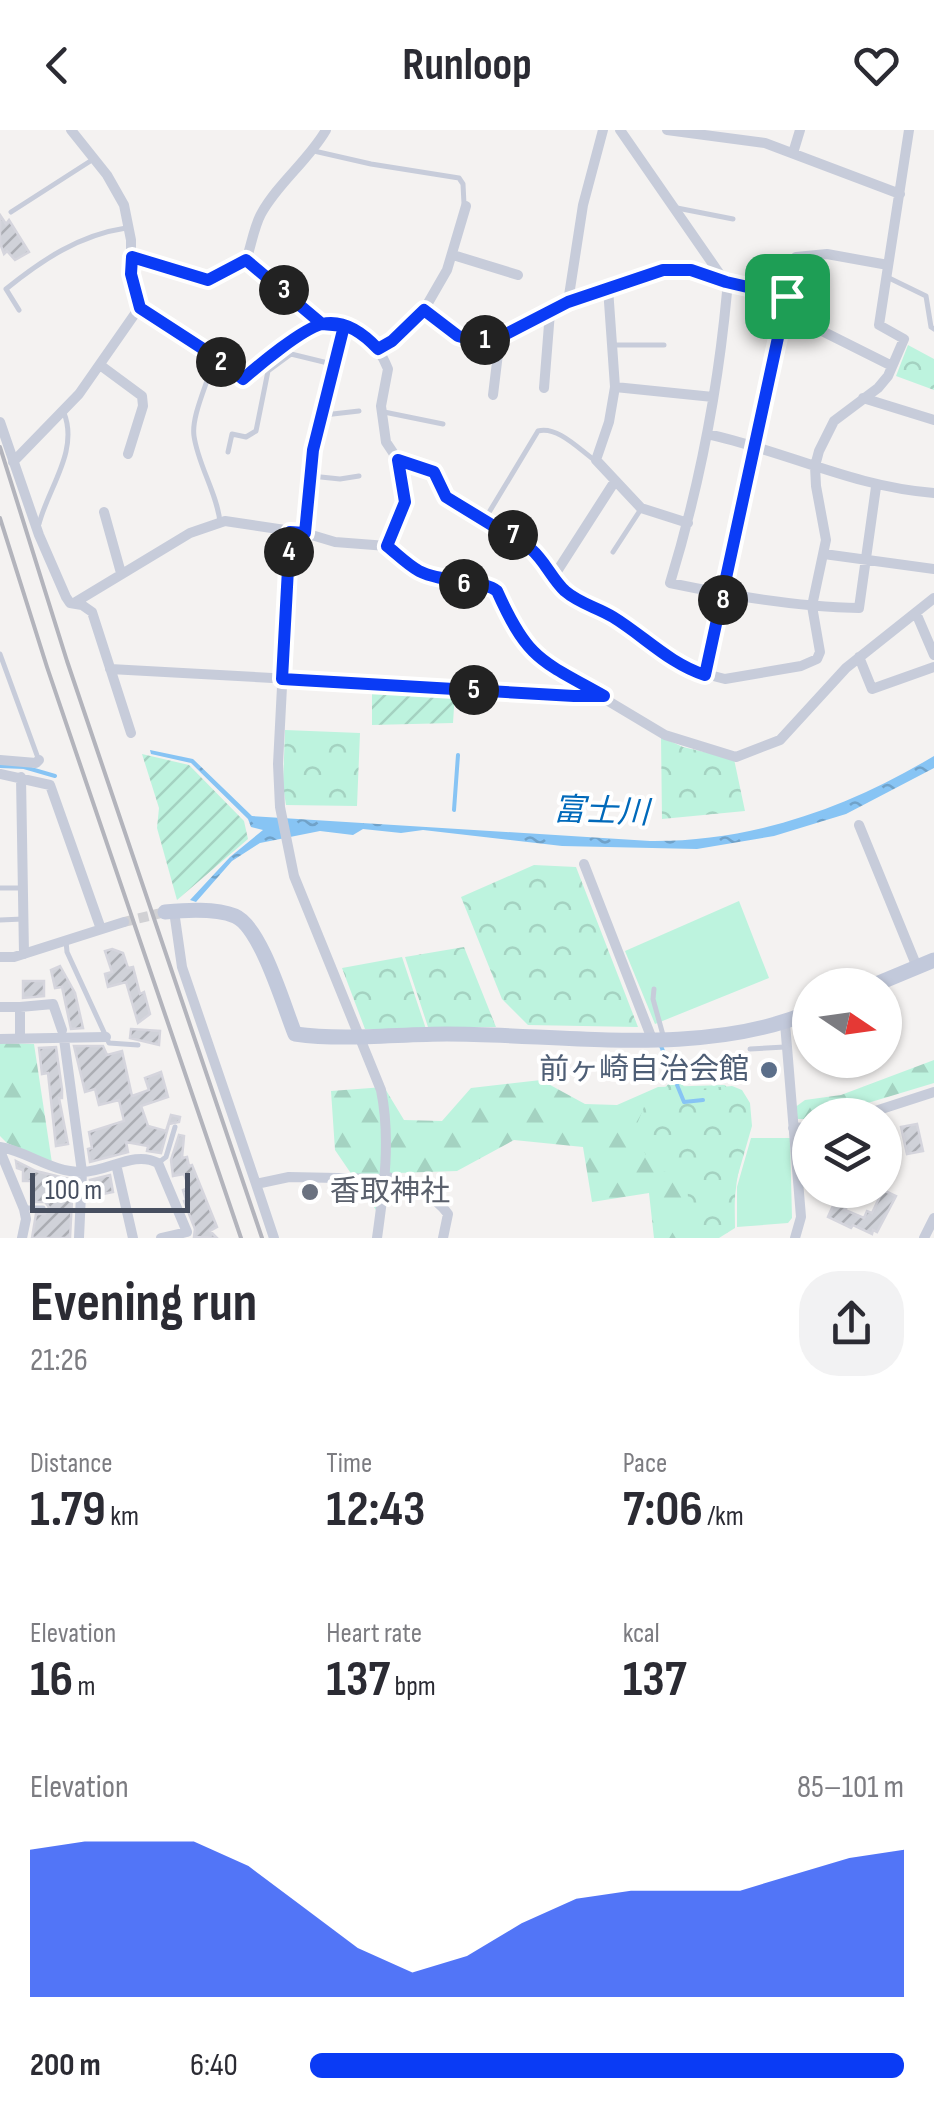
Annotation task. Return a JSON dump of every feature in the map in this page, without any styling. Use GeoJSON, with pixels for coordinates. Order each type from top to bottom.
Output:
{"type":"FeatureCollection","features":[{"type":"Feature","properties":{"kind":"street"},"geometry":{"type":"LineString","coordinates":[[71,130],[121,197],[129,228],[131,274],[140,308],[243,379],[322,324]]}},
{"type":"Feature","properties":{"kind":"street"},"geometry":{"type":"LineString","coordinates":[[132,257],[208,280],[246,260],[260,216],[286,180],[314,151],[326,130]]}},
{"type":"Feature","properties":{"kind":"street"},"geometry":{"type":"LineString","coordinates":[[568,302],[583,205],[602,130]]}},
{"type":"Feature","properties":{"kind":"street"},"geometry":{"type":"LineString","coordinates":[[620,130],[726,282],[722,349],[707,434],[688,523],[670,583],[812,606],[859,608],[876,487]]}},
{"type":"Feature","properties":{"kind":"street"},"geometry":{"type":"LineString","coordinates":[[667,130],[743,135],[900,194]]}},
{"type":"Feature","properties":{"kind":"street"},"geometry":{"type":"LineString","coordinates":[[794,153],[800,130]]}},
{"type":"Feature","properties":{"kind":"street"},"geometry":{"type":"LineString","coordinates":[[398,460],[434,472],[446,497],[531,549],[561,588],[580,603],[609,615],[667,656],[705,675],[725,679],[801,666],[816,658],[820,652],[812,606],[824,554],[825,524],[815,466],[826,432],[878,388],[904,339],[878,325],[909,130]]}},
{"type":"Feature","properties":{"kind":"street"},"geometry":{"type":"LineString","coordinates":[[378,349],[424,310],[453,256],[466,206]]}},
{"type":"Feature","properties":{"kind":"street"},"geometry":{"type":"LineString","coordinates":[[705,675],[796,257],[828,254],[887,271]]}},
{"type":"Feature","properties":{"kind":"street"},"geometry":{"type":"LineString","coordinates":[[453,256],[518,275]]}},
{"type":"Feature","properties":{"kind":"street"},"geometry":{"type":"LineString","coordinates":[[246,260],[322,324],[354,328],[378,349],[388,369],[382,411],[386,442],[398,460],[405,502],[387,546]]}},
{"type":"Feature","properties":{"kind":"street"},"geometry":{"type":"LineString","coordinates":[[424,310],[458,336],[476,341],[500,337],[568,302],[677,269],[787,296]]}},
{"type":"Feature","properties":{"kind":"street"},"geometry":{"type":"LineString","coordinates":[[608,288],[615,387],[609,422],[596,460],[642,508],[688,523]]}},
{"type":"Feature","properties":{"kind":"street"},"geometry":{"type":"LineString","coordinates":[[13,462],[64,413],[140,308]]}},
{"type":"Feature","properties":{"kind":"street"},"geometry":{"type":"LineString","coordinates":[[544,388],[550,312]]}},
{"type":"Feature","properties":{"kind":"street"},"geometry":{"type":"LineString","coordinates":[[782,317],[806,323],[892,366]]}},
{"type":"Feature","properties":{"kind":"street"},"geometry":{"type":"LineString","coordinates":[[305,533],[321,416],[344,326]]}},
{"type":"Feature","properties":{"kind":"street"},"geometry":{"type":"LineString","coordinates":[[493,395],[500,337]]}},
{"type":"Feature","properties":{"kind":"street"},"geometry":{"type":"LineString","coordinates":[[100,365],[142,396],[143,406],[128,454]]}},
{"type":"Feature","properties":{"kind":"street"},"geometry":{"type":"LineString","coordinates":[[615,387],[713,397]]}},
{"type":"Feature","properties":{"kind":"street"},"geometry":{"type":"LineString","coordinates":[[863,398],[934,420]]}},
{"type":"Feature","properties":{"kind":"street"},"geometry":{"type":"LineString","coordinates":[[0,422],[37,532],[66,598],[92,612],[131,734]]}},
{"type":"Feature","properties":{"kind":"street"},"geometry":{"type":"LineString","coordinates":[[707,434],[755,444],[876,487],[934,493]]}},
{"type":"Feature","properties":{"kind":"street"},"geometry":{"type":"LineString","coordinates":[[554,576],[616,481]]}},
{"type":"Feature","properties":{"kind":"street"},"geometry":{"type":"LineString","coordinates":[[104,512],[121,573]]}},
{"type":"Feature","properties":{"kind":"street"},"geometry":{"type":"LineString","coordinates":[[74,603],[190,533],[220,522],[305,533],[334,542],[387,546],[418,571],[463,584],[491,586],[520,640],[531,652],[665,734],[722,754],[742,756],[780,740],[806,708],[859,657],[934,598]]}},
{"type":"Feature","properties":{"kind":"street"},"geometry":{"type":"LineString","coordinates":[[290,532],[280,807],[294,876],[386,1112],[386,1178],[377,1238]]}},
{"type":"Feature","properties":{"kind":"street"},"geometry":{"type":"LineString","coordinates":[[824,554],[934,569]]}},
{"type":"Feature","properties":{"kind":"street"},"geometry":{"type":"LineString","coordinates":[[916,613],[934,655]]}},
{"type":"Feature","properties":{"kind":"street"},"geometry":{"type":"LineString","coordinates":[[859,657],[872,689],[934,666]]}},
{"type":"Feature","properties":{"kind":"street"},"geometry":{"type":"LineString","coordinates":[[110,670],[604,696]]}},
{"type":"Feature","properties":{"kind":"street"},"geometry":{"type":"LineString","coordinates":[[0,760],[39,760]]}},
{"type":"Feature","properties":{"kind":"street"},"geometry":{"type":"LineString","coordinates":[[0,774],[50,785],[99,934]]}},
{"type":"Feature","properties":{"kind":"street"},"geometry":{"type":"LineString","coordinates":[[21,776],[24,954]]}},
{"type":"Feature","properties":{"kind":"street"},"geometry":{"type":"LineString","coordinates":[[859,825],[917,967]]}},
{"type":"Feature","properties":{"kind":"street"},"geometry":{"type":"LineString","coordinates":[[584,864],[657,1038]]}},
{"type":"Feature","properties":{"kind":"street"},"geometry":{"type":"LineString","coordinates":[[274,1238],[182,967],[169,912],[233,916],[244,922],[255,937],[295,1034],[657,1038],[744,1033],[792,1020]]}},
{"type":"Feature","properties":{"kind":"street"},"geometry":{"type":"LineString","coordinates":[[0,957],[72,944],[124,922]]}},
{"type":"Feature","properties":{"kind":"street"},"geometry":{"type":"LineString","coordinates":[[902,973],[934,960]]}},
{"type":"Feature","properties":{"kind":"street"},"geometry":{"type":"LineString","coordinates":[[0,1007],[52,1004],[63,1035],[82,1172],[80,1238]]}},
{"type":"Feature","properties":{"kind":"street"},"geometry":{"type":"LineString","coordinates":[[20,1007],[20,1038]]}},
{"type":"Feature","properties":{"kind":"street"},"geometry":{"type":"LineString","coordinates":[[785,1023],[792,1112]]}},
{"type":"Feature","properties":{"kind":"street"},"geometry":{"type":"LineString","coordinates":[[0,1039],[106,1037]]}},
{"type":"Feature","properties":{"kind":"street"},"geometry":{"type":"LineString","coordinates":[[902,1102],[934,1092]]}},
{"type":"Feature","properties":{"kind":"street"},"geometry":{"type":"LineString","coordinates":[[22,1238],[24,1208],[0,1148],[13,1149],[42,1165],[82,1172],[145,1158],[158,1162],[188,1235],[161,1238]]}},
{"type":"Feature","properties":{"kind":"street"},"geometry":{"type":"LineString","coordinates":[[116,1164],[133,1238]]}},
{"type":"Feature","properties":{"kind":"street"},"geometry":{"type":"LineString","coordinates":[[256,1184],[289,1177],[386,1178],[422,1192],[445,1208],[448,1214],[444,1238]]}},
{"type":"Feature","properties":{"kind":"street"},"geometry":{"type":"LineString","coordinates":[[795,1238],[799,1208]]}},
{"type":"Feature","properties":{"kind":"street"},"geometry":{"type":"LineString","coordinates":[[924,1238],[934,1218]]}},
{"type":"Feature","properties":{"kind":"lane"},"geometry":{"type":"LineString","coordinates":[[314,151],[459,178],[466,206]]}},
{"type":"Feature","properties":{"kind":"lane"},"geometry":{"type":"LineString","coordinates":[[11,212],[94,159]]}},
{"type":"Feature","properties":{"kind":"lane"},"geometry":{"type":"LineString","coordinates":[[674,208],[733,219]]}},
{"type":"Feature","properties":{"kind":"lane"},"geometry":{"type":"LineString","coordinates":[[19,310],[6,289],[24,274],[64,248],[129,228]]}},
{"type":"Feature","properties":{"kind":"lane"},"geometry":{"type":"LineString","coordinates":[[887,271],[926,296],[934,328]]}},
{"type":"Feature","properties":{"kind":"lane"},"geometry":{"type":"LineString","coordinates":[[614,345],[664,345]]}},
{"type":"Feature","properties":{"kind":"lane"},"geometry":{"type":"LineString","coordinates":[[228,452],[232,434],[246,437],[256,431],[268,371],[291,354],[332,364]]}},
{"type":"Feature","properties":{"kind":"lane"},"geometry":{"type":"LineString","coordinates":[[214,357],[208,387],[196,412],[194,439],[220,522]]}},
{"type":"Feature","properties":{"kind":"lane"},"geometry":{"type":"LineString","coordinates":[[321,416],[360,411]]}},
{"type":"Feature","properties":{"kind":"lane"},"geometry":{"type":"LineString","coordinates":[[382,411],[442,424]]}},
{"type":"Feature","properties":{"kind":"lane"},"geometry":{"type":"LineString","coordinates":[[37,532],[44,504],[64,460],[64,413]]}},
{"type":"Feature","properties":{"kind":"lane"},"geometry":{"type":"LineString","coordinates":[[485,519],[542,428],[596,460]]}},
{"type":"Feature","properties":{"kind":"lane"},"geometry":{"type":"LineString","coordinates":[[311,476],[359,476]]}},
{"type":"Feature","properties":{"kind":"lane"},"geometry":{"type":"LineString","coordinates":[[614,552],[642,508]]}},
{"type":"Feature","properties":{"kind":"lane"},"geometry":{"type":"LineString","coordinates":[[0,654],[39,760]]}},
{"type":"Feature","properties":{"kind":"lane"},"geometry":{"type":"LineString","coordinates":[[0,888],[23,888]]}},
{"type":"Feature","properties":{"kind":"lane"},"geometry":{"type":"LineString","coordinates":[[0,920],[23,919]]}},
{"type":"Feature","properties":{"kind":"lane"},"geometry":{"type":"LineString","coordinates":[[72,944],[108,1043],[138,1046]]}},
{"type":"Feature","properties":{"kind":"lane"},"geometry":{"type":"LineString","coordinates":[[654,989],[657,1038]]}},
{"type":"Feature","properties":{"kind":"lane"},"geometry":{"type":"LineString","coordinates":[[750,1049],[788,1047]]}},
{"type":"Feature","properties":{"kind":"lane"},"geometry":{"type":"LineString","coordinates":[[158,1162],[166,1157],[175,1127]]}},
{"type":"Feature","properties":{"kind":"lane"},"geometry":{"type":"LineString","coordinates":[[24,1208],[43,1208]]}},
{"type":"Feature","properties":{"kind":"green space"},"geometry":{"type":"Polygon","coordinates":[[[908,345],[934,359],[934,390],[896,376],[908,345]]]}},
{"type":"Feature","properties":{"kind":"green space"},"geometry":{"type":"Polygon","coordinates":[[[372,690],[455,692],[453,723],[372,725],[372,690]]]}},
{"type":"Feature","properties":{"kind":"green space"},"geometry":{"type":"Polygon","coordinates":[[[285,730],[360,733],[357,806],[286,805],[285,730]]]}},
{"type":"Feature","properties":{"kind":"green space"},"geometry":{"type":"Polygon","coordinates":[[[661,737],[683,747],[734,759],[745,811],[662,819],[661,737]]]}},
{"type":"Feature","properties":{"kind":"green space"},"geometry":{"type":"Polygon","coordinates":[[[142,754],[189,765],[244,821],[248,839],[177,900],[157,828],[159,808],[142,754]]]}},
{"type":"Feature","properties":{"kind":"green space"},"geometry":{"type":"Polygon","coordinates":[[[534,865],[576,867],[638,1027],[528,1025],[502,999],[461,897],[534,865]]]}},
{"type":"Feature","properties":{"kind":"green space"},"geometry":{"type":"Polygon","coordinates":[[[739,901],[769,978],[655,1024],[625,951],[739,901]]]}},
{"type":"Feature","properties":{"kind":"green space"},"geometry":{"type":"Polygon","coordinates":[[[464,947],[496,1027],[428,1027],[405,957],[464,947]]]}},
{"type":"Feature","properties":{"kind":"green space"},"geometry":{"type":"Polygon","coordinates":[[[402,957],[426,1029],[365,1029],[342,968],[402,957]]]}},
{"type":"Feature","properties":{"kind":"green space"},"geometry":{"type":"Polygon","coordinates":[[[0,1043],[34,1044],[52,1163],[0,1136],[0,1043]]]}},
{"type":"Feature","properties":{"kind":"green space"},"geometry":{"type":"Polygon","coordinates":[[[934,1060],[934,1083],[884,1098],[819,1098],[841,1095],[886,1078],[902,1078],[902,1072],[934,1060]]]}},
{"type":"Feature","properties":{"kind":"green space"},"geometry":{"type":"Polygon","coordinates":[[[675,1078],[688,1090],[732,1086],[742,1090],[750,1103],[752,1126],[735,1185],[732,1225],[689,1226],[687,1174],[657,1168],[643,1150],[635,1129],[644,1107],[675,1078]]]}},
{"type":"Feature","properties":{"kind":"green space"},"geometry":{"type":"Polygon","coordinates":[[[541,1080],[585,1104],[617,1105],[658,1087],[725,1085],[744,1114],[747,1126],[735,1193],[735,1228],[719,1238],[654,1238],[649,1193],[592,1202],[583,1147],[514,1140],[457,1171],[396,1173],[380,1216],[335,1150],[331,1091],[384,1087],[404,1120],[442,1121],[471,1088],[541,1080]]]}},
{"type":"Feature","properties":{"kind":"green space"},"geometry":{"type":"Polygon","coordinates":[[[751,1138],[790,1138],[792,1218],[788,1223],[737,1227],[737,1187],[751,1138]]]}},
{"type":"Feature","properties":{"kind":"water"},"geometry":{"type":"Polygon","coordinates":[[[150,750],[193,759],[252,816],[650,841],[688,840],[762,828],[833,806],[934,756],[934,768],[846,814],[774,836],[697,849],[562,846],[423,830],[401,833],[363,829],[353,835],[320,831],[260,843],[232,861],[196,902],[190,900],[230,857],[263,830],[251,827],[248,819],[191,763],[151,754],[150,750]]]}},
{"type":"Feature","properties":{"kind":"building"},"geometry":{"type":"Polygon","coordinates":[[[0,215],[6,224],[9,220],[29,252],[15,260],[7,251],[4,254],[0,243],[0,215]]]}},
{"type":"Feature","properties":{"kind":"building"},"geometry":{"type":"Polygon","coordinates":[[[105,951],[123,953],[128,968],[133,967],[140,994],[144,992],[150,1014],[138,1023],[126,982],[108,987],[105,974],[112,972],[105,951]]]}},
{"type":"Feature","properties":{"kind":"building"},"geometry":{"type":"Polygon","coordinates":[[[60,966],[75,993],[83,1028],[71,1029],[62,987],[55,988],[51,970],[60,966]]]}},
{"type":"Feature","properties":{"kind":"building"},"geometry":{"type":"Polygon","coordinates":[[[23,981],[44,981],[44,996],[23,998],[23,981]]]}},
{"type":"Feature","properties":{"kind":"building"},"geometry":{"type":"Polygon","coordinates":[[[131,1029],[160,1031],[159,1045],[130,1038],[131,1029]]]}},
{"type":"Feature","properties":{"kind":"building"},"geometry":{"type":"Polygon","coordinates":[[[74,1046],[103,1046],[107,1055],[122,1051],[132,1096],[149,1090],[145,1078],[161,1072],[168,1097],[141,1106],[148,1126],[166,1131],[171,1115],[180,1117],[179,1122],[169,1124],[161,1153],[126,1142],[128,1152],[90,1162],[89,1132],[124,1121],[119,1100],[99,1105],[95,1089],[85,1092],[74,1046]]]}},
{"type":"Feature","properties":{"kind":"building"},"geometry":{"type":"Polygon","coordinates":[[[56,1047],[62,1089],[59,1098],[68,1144],[56,1146],[48,1073],[42,1074],[39,1048],[56,1047]]]}},
{"type":"Feature","properties":{"kind":"building"},"geometry":{"type":"Polygon","coordinates":[[[917,1124],[923,1151],[907,1154],[902,1127],[917,1124]]]}},
{"type":"Feature","properties":{"kind":"building"},"geometry":{"type":"Polygon","coordinates":[[[179,1135],[184,1136],[182,1158],[187,1157],[189,1166],[192,1165],[217,1227],[210,1231],[217,1238],[194,1237],[195,1229],[184,1201],[183,1190],[189,1188],[184,1174],[173,1176],[171,1160],[179,1135]]]}},
{"type":"Feature","properties":{"kind":"building"},"geometry":{"type":"Polygon","coordinates":[[[16,1161],[36,1171],[73,1180],[70,1238],[32,1238],[36,1214],[45,1214],[49,1207],[45,1202],[31,1202],[31,1181],[23,1181],[23,1170],[17,1168],[16,1161]]]}},
{"type":"Feature","properties":{"kind":"building"},"geometry":{"type":"Polygon","coordinates":[[[110,1175],[113,1192],[93,1196],[90,1180],[110,1175]]]}},
{"type":"Feature","properties":{"kind":"building"},"geometry":{"type":"Polygon","coordinates":[[[832,1208],[846,1208],[864,1218],[867,1211],[872,1213],[874,1208],[890,1208],[877,1232],[873,1230],[872,1234],[828,1217],[832,1208]]]}},
{"type":"Feature","properties":{"kind":"waterway"},"geometry":{"type":"LineString","coordinates":[[454,810],[458,755]]}},
{"type":"Feature","properties":{"kind":"waterway"},"geometry":{"type":"LineString","coordinates":[[0,766],[24,767],[55,776]]}},
{"type":"Feature","properties":{"kind":"waterway"},"geometry":{"type":"LineString","coordinates":[[661,1046],[684,1102],[703,1100]]}},
{"type":"Feature","properties":{"kind":"tunnel"},"geometry":{"type":"LineString","coordinates":[[124,922],[165,912]]}},
{"type":"Feature","properties":{"kind":"railway"},"geometry":{"type":"LineString","coordinates":[[0,447],[67,661],[262,1238]]}},
{"type":"Feature","properties":{"kind":"railway"},"geometry":{"type":"LineString","coordinates":[[0,518],[241,1238]]}},
{"type":"Feature","properties":{"kind":"place","name":"前ヶ崎自治会館"},"geometry":{"type":"Point","coordinates":[769,1070]}},
{"type":"Feature","properties":{"kind":"place","name":"香取神社"},"geometry":{"type":"Point","coordinates":[310,1192]}},
{"type":"Feature","properties":{"kind":"route"},"geometry":{"type":"LineString","coordinates":[[787,296],[691,270],[663,270],[568,302],[492,339],[476,341],[458,336],[424,310],[378,349],[354,328],[344,326],[322,324],[243,379],[140,308],[131,274],[132,257],[208,280],[246,260],[322,324],[332,325],[344,326],[313,450],[305,533],[290,532],[282,679],[574,696],[604,696],[531,652],[520,640],[491,586],[463,584],[418,571],[387,546],[405,502],[398,460],[434,472],[446,497],[531,549],[561,588],[580,603],[609,615],[667,656],[705,675],[787,296]]}},
{"type":"Feature","properties":{"kind":"water label","name":"富士川"},"geometry":{"type":"Point","coordinates":[601,812]}}]}
